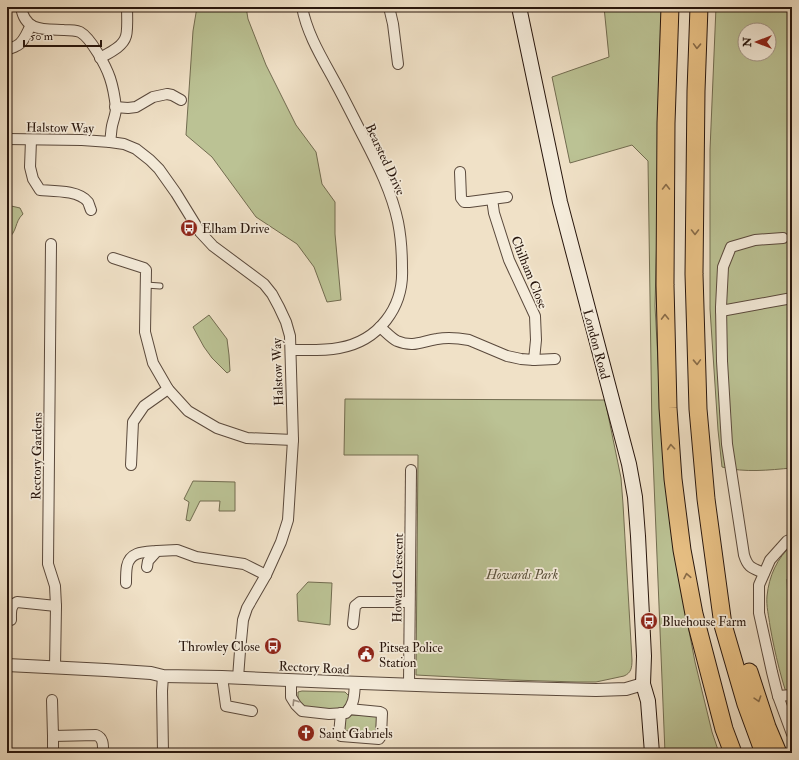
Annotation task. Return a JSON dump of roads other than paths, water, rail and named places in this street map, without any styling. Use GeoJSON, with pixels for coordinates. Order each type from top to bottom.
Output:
{"type":"FeatureCollection","features":[{"type":"Feature","properties":{"kind":"highway"},"geometry":{"type":"LineString","coordinates":[[670,7],[666,123],[665,277],[668,408],[673,479],[682,550],[694,614],[724,729],[733,753]]}},
{"type":"Feature","properties":{"kind":"highway"},"geometry":{"type":"LineString","coordinates":[[699,7],[696,91],[694,274],[698,409],[706,499],[723,625],[746,704],[764,753]]}},
{"type":"Feature","properties":{"kind":"highway"},"geometry":{"type":"LineString","coordinates":[[706,499],[737,630],[750,676],[767,727],[778,753]]}},
{"type":"Feature","properties":{"kind":"highway"},"geometry":{"type":"LineString","coordinates":[[694,614],[730,716],[745,753]]}},
{"type":"Feature","properties":{"kind":"main road","name":"London Road"},"geometry":{"type":"LineString","coordinates":[[519,7],[560,202],[629,464],[635,497],[644,656],[643,684],[648,701],[652,753]]}},
{"type":"Feature","properties":{"kind":"street"},"geometry":{"type":"LineString","coordinates":[[21,7],[25,20],[39,29],[74,30],[80,32],[85,36],[100,58],[109,77],[116,107],[110,142]]}},
{"type":"Feature","properties":{"kind":"street"},"geometry":{"type":"LineString","coordinates":[[100,58],[114,50],[121,44],[126,36],[127,7]]}},
{"type":"Feature","properties":{"kind":"street","name":"Bearsted Drive"},"geometry":{"type":"LineString","coordinates":[[291,350],[338,348],[365,339],[386,321],[397,302],[403,276],[402,252],[398,223],[392,201],[383,178],[337,86],[315,46],[308,30],[302,7]]}},
{"type":"Feature","properties":{"kind":"street"},"geometry":{"type":"LineString","coordinates":[[390,7],[398,64]]}},
{"type":"Feature","properties":{"kind":"street"},"geometry":{"type":"LineString","coordinates":[[7,50],[17,46],[23,41],[26,32],[31,25]]}},
{"type":"Feature","properties":{"kind":"street"},"geometry":{"type":"LineString","coordinates":[[116,107],[136,107],[153,97],[167,94],[181,100]]}},
{"type":"Feature","properties":{"kind":"street","name":"Halstow Way"},"geometry":{"type":"LineString","coordinates":[[7,139],[82,140],[124,144],[136,148],[159,169],[200,232],[213,246],[264,284],[272,294],[286,322],[290,336],[291,350],[293,440],[288,520],[282,542],[266,575],[253,596],[243,620],[238,678]]}},
{"type":"Feature","properties":{"kind":"street"},"geometry":{"type":"LineString","coordinates":[[31,140],[30,167],[33,180],[40,190],[67,192],[80,196],[87,201],[91,210]]}},
{"type":"Feature","properties":{"kind":"street"},"geometry":{"type":"LineString","coordinates":[[460,172],[461,198],[464,202],[507,197]]}},
{"type":"Feature","properties":{"kind":"street","name":"Chilham Close"},"geometry":{"type":"LineString","coordinates":[[492,199],[494,213],[509,260],[535,316],[536,340],[534,360]]}},
{"type":"Feature","properties":{"kind":"street"},"geometry":{"type":"LineString","coordinates":[[764,573],[747,564],[742,547],[728,444],[722,361],[721,311],[723,267],[731,247],[755,240],[783,238]]}},
{"type":"Feature","properties":{"kind":"street","name":"Rectory Gardens"},"geometry":{"type":"LineString","coordinates":[[51,244],[48,564],[55,586],[55,667]]}},
{"type":"Feature","properties":{"kind":"street"},"geometry":{"type":"LineString","coordinates":[[113,258],[146,270],[145,332],[153,363],[168,389],[188,411],[217,428],[247,438],[293,440]]}},
{"type":"Feature","properties":{"kind":"street"},"geometry":{"type":"LineString","coordinates":[[721,311],[792,298]]}},
{"type":"Feature","properties":{"kind":"street"},"geometry":{"type":"LineString","coordinates":[[380,327],[396,340],[409,344],[417,344],[437,339],[463,339],[469,340],[507,356],[534,360],[555,359]]}},
{"type":"Feature","properties":{"kind":"street"},"geometry":{"type":"LineString","coordinates":[[131,465],[133,422],[144,406],[168,389]]}},
{"type":"Feature","properties":{"kind":"street","name":"Howard Crescent"},"geometry":{"type":"LineString","coordinates":[[409,685],[410,470]]}},
{"type":"Feature","properties":{"kind":"street"},"geometry":{"type":"LineString","coordinates":[[792,539],[787,541],[770,560],[759,585],[759,613],[772,672],[778,696],[792,734]]}},
{"type":"Feature","properties":{"kind":"street"},"geometry":{"type":"LineString","coordinates":[[126,583],[127,566],[131,558],[139,552],[177,550],[196,557],[244,564],[266,575]]}},
{"type":"Feature","properties":{"kind":"street"},"geometry":{"type":"LineString","coordinates":[[147,567],[148,561],[157,551]]}},
{"type":"Feature","properties":{"kind":"street"},"geometry":{"type":"LineString","coordinates":[[11,620],[12,606],[17,602],[56,606]]}},
{"type":"Feature","properties":{"kind":"street"},"geometry":{"type":"LineString","coordinates":[[353,624],[355,606],[360,602],[409,602]]}},
{"type":"Feature","properties":{"kind":"street","name":"Rectory Road"},"geometry":{"type":"LineString","coordinates":[[7,665],[151,673],[163,676],[409,685],[596,690],[626,688],[643,684]]}},
{"type":"Feature","properties":{"kind":"street"},"geometry":{"type":"LineString","coordinates":[[162,753],[163,676]]}},
{"type":"Feature","properties":{"kind":"street"},"geometry":{"type":"LineString","coordinates":[[222,677],[226,706],[252,710]]}},
{"type":"Feature","properties":{"kind":"street"},"geometry":{"type":"LineString","coordinates":[[291,680],[291,697],[302,711],[329,714],[345,711],[354,701],[355,683]]}},
{"type":"Feature","properties":{"kind":"street"},"geometry":{"type":"LineString","coordinates":[[778,696],[792,695]]}},
{"type":"Feature","properties":{"kind":"street"},"geometry":{"type":"LineString","coordinates":[[52,700],[53,753]]}},
{"type":"Feature","properties":{"kind":"street"},"geometry":{"type":"LineString","coordinates":[[53,736],[96,735],[102,740],[103,753]]}},
{"type":"Feature","properties":{"kind":"lane"},"geometry":{"type":"LineString","coordinates":[[146,285],[160,286]]}},
{"type":"Feature","properties":{"kind":"place","name":"Elham Drive"},"geometry":{"type":"Point","coordinates":[189,228]}},
{"type":"Feature","properties":{"kind":"place","name":"Bluehouse Farm"},"geometry":{"type":"Point","coordinates":[649,621]}},
{"type":"Feature","properties":{"kind":"place","name":"Throwley Close"},"geometry":{"type":"Point","coordinates":[273,646]}},
{"type":"Feature","properties":{"kind":"place","name":"Pitsea Police Station"},"geometry":{"type":"Point","coordinates":[366,654]}},
{"type":"Feature","properties":{"kind":"place","name":"Saint Gabriels"},"geometry":{"type":"Point","coordinates":[306,733]}},
{"type":"Feature","properties":{"kind":"park label","name":"Howards Park"},"geometry":{"type":"Point","coordinates":[522,574]}}]}
